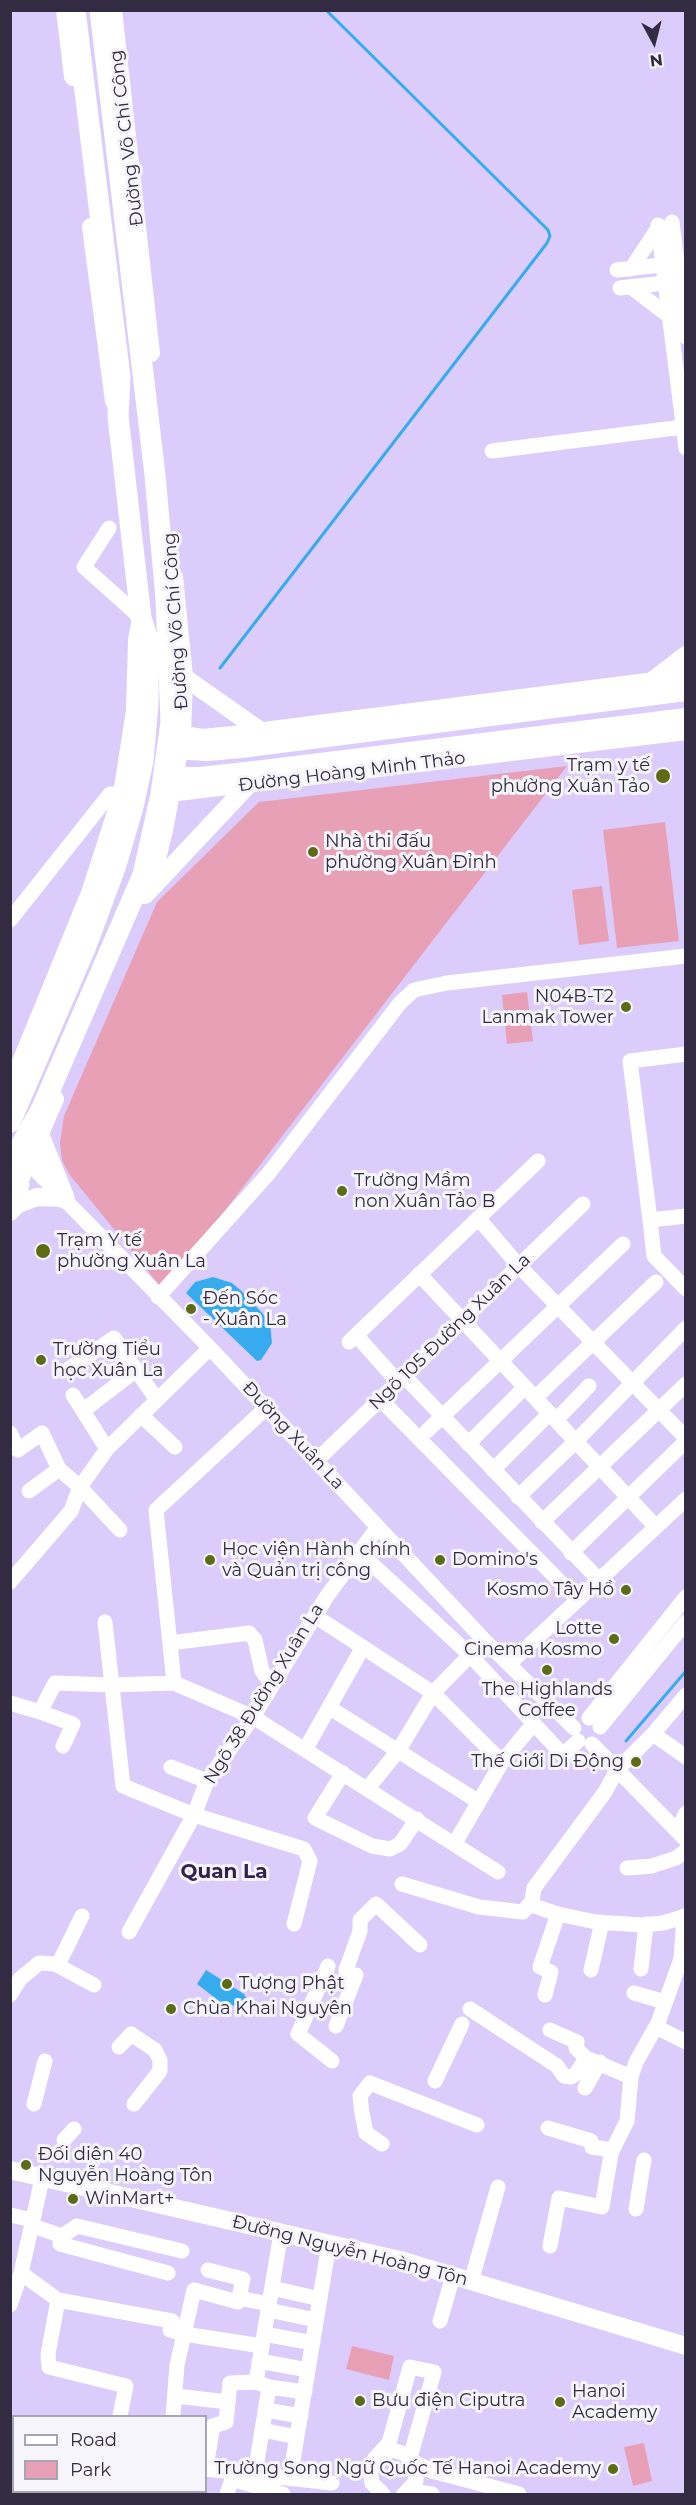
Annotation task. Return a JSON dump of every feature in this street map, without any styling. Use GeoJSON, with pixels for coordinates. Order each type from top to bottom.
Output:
{"type":"FeatureCollection","features":[{"type":"Feature","properties":{"kind":"highway","name":"Đường Võ Chí Công"},"geometry":{"type":"LineString","coordinates":[[10,1122],[86,946],[116,865],[133,807],[145,744],[148,704],[147,640],[141,618],[118,416],[120,377],[75,10]]}},
{"type":"Feature","properties":{"kind":"highway","name":"Đường Võ Chí Công"},"geometry":{"type":"LineString","coordinates":[[17,1156],[37,1130],[143,875],[168,785],[175,742],[179,691],[166,599],[155,475],[100,10]]}},
{"type":"Feature","properties":{"kind":"highway"},"geometry":{"type":"LineString","coordinates":[[149,887],[151,844]]}},
{"type":"Feature","properties":{"kind":"highway"},"geometry":{"type":"LineString","coordinates":[[37,1130],[64,1198]]}},
{"type":"Feature","properties":{"kind":"highway"},"geometry":{"type":"LineString","coordinates":[[15,1193],[17,1156]]}},
{"type":"Feature","properties":{"kind":"main road","name":"Đường Võ Chí Công"},"geometry":{"type":"LineString","coordinates":[[65,10],[99,296],[111,387],[118,416]]}},
{"type":"Feature","properties":{"kind":"main road","name":"Đường Võ Chí Công"},"geometry":{"type":"LineString","coordinates":[[112,10],[165,476],[179,691]]}},
{"type":"Feature","properties":{"kind":"main road","name":"Đường Võ Chí Công"},"geometry":{"type":"LineString","coordinates":[[12,1081],[90,893],[134,723],[137,640],[141,618]]}},
{"type":"Feature","properties":{"kind":"main road"},"geometry":{"type":"LineString","coordinates":[[652,689],[686,655]]}},
{"type":"Feature","properties":{"kind":"main road","name":"Đường Hoàng Minh Thảo"},"geometry":{"type":"LineString","coordinates":[[175,742],[208,752],[278,745],[652,689],[686,677]]}},
{"type":"Feature","properties":{"kind":"main road","name":"Đường Hoàng Minh Thảo"},"geometry":{"type":"LineString","coordinates":[[175,742],[652,689],[686,692]]}},
{"type":"Feature","properties":{"kind":"main road"},"geometry":{"type":"LineString","coordinates":[[179,691],[261,731],[278,745]]}},
{"type":"Feature","properties":{"kind":"main road","name":"Đường Hoàng Minh Thảo"},"geometry":{"type":"LineString","coordinates":[[168,785],[249,785],[563,738],[686,717]]}},
{"type":"Feature","properties":{"kind":"main road"},"geometry":{"type":"LineString","coordinates":[[677,732],[686,741]]}},
{"type":"Feature","properties":{"kind":"main road","name":"Đường Hoàng Minh Thảo"},"geometry":{"type":"LineString","coordinates":[[168,785],[263,769],[563,738],[677,732]]}},
{"type":"Feature","properties":{"kind":"main road"},"geometry":{"type":"LineString","coordinates":[[149,887],[263,769]]}},
{"type":"Feature","properties":{"kind":"main road","name":"Đường Võ Chí Công"},"geometry":{"type":"LineString","coordinates":[[55,1089],[149,887],[168,785]]}},
{"type":"Feature","properties":{"kind":"main road"},"geometry":{"type":"LineString","coordinates":[[10,1212],[18,1204],[37,1197],[64,1198]]}},
{"type":"Feature","properties":{"kind":"main road","name":"Đường Nguyễn Hoàng Tôn"},"geometry":{"type":"LineString","coordinates":[[10,2170],[329,2244],[453,2276],[686,2346]]}},
{"type":"Feature","properties":{"kind":"street"},"geometry":{"type":"LineString","coordinates":[[665,225],[686,236]]}},
{"type":"Feature","properties":{"kind":"street"},"geometry":{"type":"LineString","coordinates":[[665,225],[675,263],[686,448]]}},
{"type":"Feature","properties":{"kind":"street"},"geometry":{"type":"LineString","coordinates":[[665,225],[624,270],[675,263]]}},
{"type":"Feature","properties":{"kind":"street"},"geometry":{"type":"LineString","coordinates":[[676,281],[625,287],[679,314],[686,337]]}},
{"type":"Feature","properties":{"kind":"street"},"geometry":{"type":"LineString","coordinates":[[492,451],[683,427]]}},
{"type":"Feature","properties":{"kind":"street"},"geometry":{"type":"LineString","coordinates":[[109,528],[84,567],[141,618]]}},
{"type":"Feature","properties":{"kind":"street"},"geometry":{"type":"LineString","coordinates":[[10,920],[116,794]]}},
{"type":"Feature","properties":{"kind":"street"},"geometry":{"type":"LineString","coordinates":[[158,1297],[269,1173],[407,995],[414,990],[439,984],[686,956]]}},
{"type":"Feature","properties":{"kind":"street"},"geometry":{"type":"LineString","coordinates":[[686,1054],[630,1061],[654,1256],[686,1289]]}},
{"type":"Feature","properties":{"kind":"street","name":"Đường Xuân La"},"geometry":{"type":"LineString","coordinates":[[17,1156],[64,1198],[210,1348],[486,1641],[681,1836]]}},
{"type":"Feature","properties":{"kind":"street"},"geometry":{"type":"LineString","coordinates":[[538,1161],[352,1338],[442,1416],[599,1580]]}},
{"type":"Feature","properties":{"kind":"street","name":"Ngõ 105 Đường Xuân La"},"geometry":{"type":"LineString","coordinates":[[316,1461],[583,1204]]}},
{"type":"Feature","properties":{"kind":"street"},"geometry":{"type":"LineString","coordinates":[[650,1220],[686,1216]]}},
{"type":"Feature","properties":{"kind":"street"},"geometry":{"type":"LineString","coordinates":[[478,1218],[519,1266],[686,1439],[572,1553]]}},
{"type":"Feature","properties":{"kind":"street"},"geometry":{"type":"LineString","coordinates":[[427,1431],[622,1244]]}},
{"type":"Feature","properties":{"kind":"street"},"geometry":{"type":"LineString","coordinates":[[419,1274],[656,1527]]}},
{"type":"Feature","properties":{"kind":"street"},"geometry":{"type":"LineString","coordinates":[[468,1444],[530,1392],[594,1344],[656,1281]]}},
{"type":"Feature","properties":{"kind":"street"},"geometry":{"type":"LineString","coordinates":[[518,1497],[686,1328]]}},
{"type":"Feature","properties":{"kind":"street"},"geometry":{"type":"LineString","coordinates":[[69,1369],[114,1338],[157,1400]]}},
{"type":"Feature","properties":{"kind":"street"},"geometry":{"type":"LineString","coordinates":[[10,1581],[71,1511],[80,1487],[107,1449],[210,1348]]}},
{"type":"Feature","properties":{"kind":"street"},"geometry":{"type":"LineString","coordinates":[[84,1410],[136,1370]]}},
{"type":"Feature","properties":{"kind":"street"},"geometry":{"type":"LineString","coordinates":[[542,1522],[601,1468],[686,1384]]}},
{"type":"Feature","properties":{"kind":"street"},"geometry":{"type":"LineString","coordinates":[[492,1470],[589,1386]]}},
{"type":"Feature","properties":{"kind":"street"},"geometry":{"type":"LineString","coordinates":[[73,1395],[107,1449]]}},
{"type":"Feature","properties":{"kind":"street"},"geometry":{"type":"LineString","coordinates":[[380,1399],[577,1599]]}},
{"type":"Feature","properties":{"kind":"street"},"geometry":{"type":"LineString","coordinates":[[174,1683],[156,1510],[265,1409]]}},
{"type":"Feature","properties":{"kind":"street"},"geometry":{"type":"LineString","coordinates":[[141,1415],[175,1447]]}},
{"type":"Feature","properties":{"kind":"street"},"geometry":{"type":"LineString","coordinates":[[10,1433],[14,1454],[42,1433],[59,1469],[80,1487],[120,1530]]}},
{"type":"Feature","properties":{"kind":"street"},"geometry":{"type":"LineString","coordinates":[[29,1491],[59,1469]]}},
{"type":"Feature","properties":{"kind":"street"},"geometry":{"type":"LineString","coordinates":[[509,1664],[686,1499]]}},
{"type":"Feature","properties":{"kind":"street","name":"Ngõ 38 Đường Xuân La"},"geometry":{"type":"LineString","coordinates":[[129,1932],[194,1815],[207,1781],[253,1717],[315,1616],[378,1527]]}},
{"type":"Feature","properties":{"kind":"street"},"geometry":{"type":"LineString","coordinates":[[359,1552],[470,1655],[563,1755],[581,1738],[598,1738],[595,1722],[686,1597]]}},
{"type":"Feature","properties":{"kind":"street"},"geometry":{"type":"LineString","coordinates":[[315,1616],[433,1693],[502,1762]]}},
{"type":"Feature","properties":{"kind":"street"},"geometry":{"type":"LineString","coordinates":[[105,1622],[123,1786],[194,1815],[304,1849],[310,1861],[294,1924]]}},
{"type":"Feature","properties":{"kind":"street"},"geometry":{"type":"LineString","coordinates":[[595,1722],[686,1622]]}},
{"type":"Feature","properties":{"kind":"street"},"geometry":{"type":"LineString","coordinates":[[170,1643],[249,1633],[255,1640],[262,1671],[272,1685]]}},
{"type":"Feature","properties":{"kind":"street"},"geometry":{"type":"LineString","coordinates":[[368,1788],[398,1751],[433,1693],[486,1641]]}},
{"type":"Feature","properties":{"kind":"street"},"geometry":{"type":"LineString","coordinates":[[305,1750],[363,1647]]}},
{"type":"Feature","properties":{"kind":"street"},"geometry":{"type":"LineString","coordinates":[[40,1712],[55,1683],[112,1685],[174,1683],[253,1717],[498,1872]]}},
{"type":"Feature","properties":{"kind":"street"},"geometry":{"type":"LineString","coordinates":[[402,1884],[479,1907],[523,1912],[532,1901],[534,1888],[605,1792],[617,1770],[653,1734],[686,1695]]}},
{"type":"Feature","properties":{"kind":"street"},"geometry":{"type":"LineString","coordinates":[[10,1703],[74,1724],[63,1746]]}},
{"type":"Feature","properties":{"kind":"street"},"geometry":{"type":"LineString","coordinates":[[330,1708],[479,1802]]}},
{"type":"Feature","properties":{"kind":"street"},"geometry":{"type":"LineString","coordinates":[[581,1738],[580,1719],[595,1722]]}},
{"type":"Feature","properties":{"kind":"street"},"geometry":{"type":"LineString","coordinates":[[455,1843],[502,1762],[533,1724]]}},
{"type":"Feature","properties":{"kind":"street"},"geometry":{"type":"LineString","coordinates":[[653,1734],[686,1757]]}},
{"type":"Feature","properties":{"kind":"street"},"geometry":{"type":"LineString","coordinates":[[171,1767],[207,1781]]}},
{"type":"Feature","properties":{"kind":"street"},"geometry":{"type":"LineString","coordinates":[[343,1773],[315,1818],[372,1846],[390,1849],[400,1844],[417,1819]]}},
{"type":"Feature","properties":{"kind":"street"},"geometry":{"type":"LineString","coordinates":[[681,1836],[686,1813]]}},
{"type":"Feature","properties":{"kind":"street"},"geometry":{"type":"LineString","coordinates":[[627,1868],[652,1866],[676,1858],[686,1851]]}},
{"type":"Feature","properties":{"kind":"street"},"geometry":{"type":"LineString","coordinates":[[532,1901],[534,1906],[558,1914],[602,1922],[663,1923],[685,1916],[681,1959],[656,2027],[636,2062],[631,2078],[627,2121],[612,2152],[602,2207],[559,2198],[550,2246]]}},
{"type":"Feature","properties":{"kind":"street"},"geometry":{"type":"LineString","coordinates":[[336,2026],[351,1973],[360,1932],[360,1920],[376,1904],[420,1945]]}},
{"type":"Feature","properties":{"kind":"street"},"geometry":{"type":"LineString","coordinates":[[545,1995],[551,1972],[540,1967],[558,1914]]}},
{"type":"Feature","properties":{"kind":"street"},"geometry":{"type":"LineString","coordinates":[[58,1965],[82,1916]]}},
{"type":"Feature","properties":{"kind":"street"},"geometry":{"type":"LineString","coordinates":[[591,1970],[602,1922]]}},
{"type":"Feature","properties":{"kind":"street"},"geometry":{"type":"LineString","coordinates":[[641,1969],[646,1924]]}},
{"type":"Feature","properties":{"kind":"street"},"geometry":{"type":"LineString","coordinates":[[10,1995],[20,1979],[39,1963],[58,1965],[94,1985]]}},
{"type":"Feature","properties":{"kind":"street"},"geometry":{"type":"LineString","coordinates":[[328,1966],[298,2034],[332,2061]]}},
{"type":"Feature","properties":{"kind":"street"},"geometry":{"type":"LineString","coordinates":[[634,1993],[665,2002]]}},
{"type":"Feature","properties":{"kind":"street"},"geometry":{"type":"LineString","coordinates":[[470,2009],[557,2066],[564,2076],[571,2077],[593,2060]]}},
{"type":"Feature","properties":{"kind":"street"},"geometry":{"type":"LineString","coordinates":[[435,2081],[462,2024]]}},
{"type":"Feature","properties":{"kind":"street"},"geometry":{"type":"LineString","coordinates":[[656,2027],[686,2042]]}},
{"type":"Feature","properties":{"kind":"street"},"geometry":{"type":"LineString","coordinates":[[550,2030],[577,2042],[576,2048],[593,2060],[631,2078]]}},
{"type":"Feature","properties":{"kind":"street"},"geometry":{"type":"LineString","coordinates":[[119,2046],[131,2034],[155,2050],[160,2060],[160,2071],[134,2104]]}},
{"type":"Feature","properties":{"kind":"street"},"geometry":{"type":"LineString","coordinates":[[585,2088],[593,2060]]}},
{"type":"Feature","properties":{"kind":"street"},"geometry":{"type":"LineString","coordinates":[[34,2104],[45,2061]]}},
{"type":"Feature","properties":{"kind":"street"},"geometry":{"type":"LineString","coordinates":[[382,2144],[366,2133],[362,2113],[360,2096],[370,2083],[477,2125]]}},
{"type":"Feature","properties":{"kind":"street"},"geometry":{"type":"LineString","coordinates":[[548,2128],[591,2141],[592,2147],[612,2152]]}},
{"type":"Feature","properties":{"kind":"street"},"geometry":{"type":"LineString","coordinates":[[636,2209],[644,2160]]}},
{"type":"Feature","properties":{"kind":"street"},"geometry":{"type":"LineString","coordinates":[[12,2295],[21,2273],[42,2179]]}},
{"type":"Feature","properties":{"kind":"street"},"geometry":{"type":"LineString","coordinates":[[471,2282],[498,2187]]}},
{"type":"Feature","properties":{"kind":"street"},"geometry":{"type":"LineString","coordinates":[[10,2215],[62,2236]]}},
{"type":"Feature","properties":{"kind":"street"},"geometry":{"type":"LineString","coordinates":[[168,2273],[60,2244],[62,2236],[77,2226],[182,2251]]}},
{"type":"Feature","properties":{"kind":"street"},"geometry":{"type":"LineString","coordinates":[[255,2474],[265,2410],[262,2347],[281,2233]]}},
{"type":"Feature","properties":{"kind":"street"},"geometry":{"type":"LineString","coordinates":[[291,2478],[329,2244]]}},
{"type":"Feature","properties":{"kind":"street"},"geometry":{"type":"LineString","coordinates":[[173,2415],[177,2365],[194,2290],[238,2302],[239,2298],[243,2279],[208,2270]]}},
{"type":"Feature","properties":{"kind":"street"},"geometry":{"type":"LineString","coordinates":[[21,2273],[58,2300],[171,2321],[170,2330],[184,2334],[262,2347],[313,2343]]}},
{"type":"Feature","properties":{"kind":"street"},"geometry":{"type":"LineString","coordinates":[[440,2321],[453,2276]]}},
{"type":"Feature","properties":{"kind":"street"},"geometry":{"type":"LineString","coordinates":[[272,2288],[320,2299]]}},
{"type":"Feature","properties":{"kind":"street"},"geometry":{"type":"LineString","coordinates":[[239,2298],[316,2320]]}},
{"type":"Feature","properties":{"kind":"street"},"geometry":{"type":"LineString","coordinates":[[58,2300],[48,2354],[48,2367],[126,2386],[120,2415]]}},
{"type":"Feature","properties":{"kind":"street"},"geometry":{"type":"LineString","coordinates":[[262,2347],[308,2370]]}},
{"type":"Feature","properties":{"kind":"street"},"geometry":{"type":"LineString","coordinates":[[383,2494],[373,2489],[370,2470],[375,2458],[389,2443],[410,2367],[434,2372],[412,2460],[416,2481],[404,2494]]}},
{"type":"Feature","properties":{"kind":"street"},"geometry":{"type":"LineString","coordinates":[[207,2461],[213,2426],[226,2422],[230,2383],[262,2384],[305,2392]]}},
{"type":"Feature","properties":{"kind":"street"},"geometry":{"type":"LineString","coordinates":[[176,2396],[228,2402]]}},
{"type":"Feature","properties":{"kind":"street"},"geometry":{"type":"LineString","coordinates":[[265,2410],[301,2416]]}},
{"type":"Feature","properties":{"kind":"street"},"geometry":{"type":"LineString","coordinates":[[262,2430],[297,2436]]}},
{"type":"Feature","properties":{"kind":"street"},"geometry":{"type":"LineString","coordinates":[[375,2458],[393,2450],[432,2470],[519,2494]]}},
{"type":"Feature","properties":{"kind":"street"},"geometry":{"type":"LineString","coordinates":[[207,2467],[332,2483]]}},
{"type":"Feature","properties":{"kind":"street"},"geometry":{"type":"LineString","coordinates":[[227,2494],[232,2480],[283,2494]]}},
{"type":"Feature","properties":{"kind":"street"},"geometry":{"type":"LineString","coordinates":[[404,2494],[418,2492],[432,2494]]}},
{"type":"Feature","properties":{"kind":"green space"},"geometry":{"type":"Polygon","coordinates":[[[567,766],[220,1217],[161,1287],[69,1174],[62,1160],[60,1143],[64,1116],[157,902],[259,802],[567,766]]]}},
{"type":"Feature","properties":{"kind":"green space"},"geometry":{"type":"Polygon","coordinates":[[[665,822],[679,941],[617,948],[603,830],[665,822]]]}},
{"type":"Feature","properties":{"kind":"green space"},"geometry":{"type":"Polygon","coordinates":[[[602,886],[609,941],[579,945],[572,890],[602,886]]]}},
{"type":"Feature","properties":{"kind":"green space"},"geometry":{"type":"Polygon","coordinates":[[[527,992],[533,1041],[507,1044],[502,995],[527,992]]]}},
{"type":"Feature","properties":{"kind":"green space"},"geometry":{"type":"Polygon","coordinates":[[[352,2346],[394,2356],[389,2380],[346,2369],[352,2346]]]}},
{"type":"Feature","properties":{"kind":"green space"},"geometry":{"type":"Polygon","coordinates":[[[644,2443],[652,2481],[633,2486],[624,2447],[644,2443]]]}},
{"type":"Feature","properties":{"kind":"water"},"geometry":{"type":"Polygon","coordinates":[[[213,1277],[232,1283],[270,1322],[272,1343],[261,1360],[257,1361],[186,1293],[195,1282],[213,1277]]]}},
{"type":"Feature","properties":{"kind":"water"},"geometry":{"type":"Polygon","coordinates":[[[206,1970],[244,1994],[249,2003],[237,2006],[223,2004],[197,1984],[206,1970]]]}},
{"type":"Feature","properties":{"kind":"waterway"},"geometry":{"type":"LineString","coordinates":[[220,668],[547,243],[550,236],[548,230],[326,10]]}},
{"type":"Feature","properties":{"kind":"waterway"},"geometry":{"type":"LineString","coordinates":[[626,1741],[686,1671]]}},
{"type":"Feature","properties":{"kind":"place","name":"Trạm y tế phường Xuân Tảo"},"geometry":{"type":"Point","coordinates":[663,776]}},
{"type":"Feature","properties":{"kind":"place","name":"Nhà thi đấu phường Xuân Đỉnh"},"geometry":{"type":"Point","coordinates":[313,852]}},
{"type":"Feature","properties":{"kind":"place","name":"N04B-T2 Lanmak Tower"},"geometry":{"type":"Point","coordinates":[626,1007]}},
{"type":"Feature","properties":{"kind":"place","name":"Trường Mầm non Xuân Tảo B"},"geometry":{"type":"Point","coordinates":[342,1191]}},
{"type":"Feature","properties":{"kind":"place","name":"Trạm Y tế phường Xuân La"},"geometry":{"type":"Point","coordinates":[43,1251]}},
{"type":"Feature","properties":{"kind":"place","name":"Đến Sóc - Xuân La"},"geometry":{"type":"Point","coordinates":[191,1309]}},
{"type":"Feature","properties":{"kind":"place","name":"Trường Tiểu học Xuân La"},"geometry":{"type":"Point","coordinates":[41,1360]}},
{"type":"Feature","properties":{"kind":"place","name":"Học viện Hành chính và Quản trị công"},"geometry":{"type":"Point","coordinates":[210,1560]}},
{"type":"Feature","properties":{"kind":"place","name":"Domino's"},"geometry":{"type":"Point","coordinates":[440,1560]}},
{"type":"Feature","properties":{"kind":"place","name":"Kosmo Tây Hồ"},"geometry":{"type":"Point","coordinates":[626,1590]}},
{"type":"Feature","properties":{"kind":"place","name":"Lotte Cinema Kosmo"},"geometry":{"type":"Point","coordinates":[614,1639]}},
{"type":"Feature","properties":{"kind":"place","name":"The Highlands Coffee"},"geometry":{"type":"Point","coordinates":[547,1670]}},
{"type":"Feature","properties":{"kind":"place","name":"Thế Giới Di Động"},"geometry":{"type":"Point","coordinates":[636,1762]}},
{"type":"Feature","properties":{"kind":"place","name":"Tượng Phật"},"geometry":{"type":"Point","coordinates":[227,1984]}},
{"type":"Feature","properties":{"kind":"place","name":"Chùa Khai Nguyên"},"geometry":{"type":"Point","coordinates":[171,2009]}},
{"type":"Feature","properties":{"kind":"place","name":"Đối diện 40 Nguyễn Hoàng Tôn"},"geometry":{"type":"Point","coordinates":[26,2165]}},
{"type":"Feature","properties":{"kind":"place","name":"WinMart+"},"geometry":{"type":"Point","coordinates":[73,2199]}},
{"type":"Feature","properties":{"kind":"place","name":"Bưu điện Ciputra"},"geometry":{"type":"Point","coordinates":[360,2401]}},
{"type":"Feature","properties":{"kind":"place","name":"Hanoi Academy"},"geometry":{"type":"Point","coordinates":[560,2402]}},
{"type":"Feature","properties":{"kind":"place","name":"Trường Song Ngữ Quốc Tế Hanoi Academy"},"geometry":{"type":"Point","coordinates":[613,2469]}},
{"type":"Feature","properties":{"kind":"district","name":"Quan La"},"geometry":{"type":"Point","coordinates":[224,1872]}}]}
